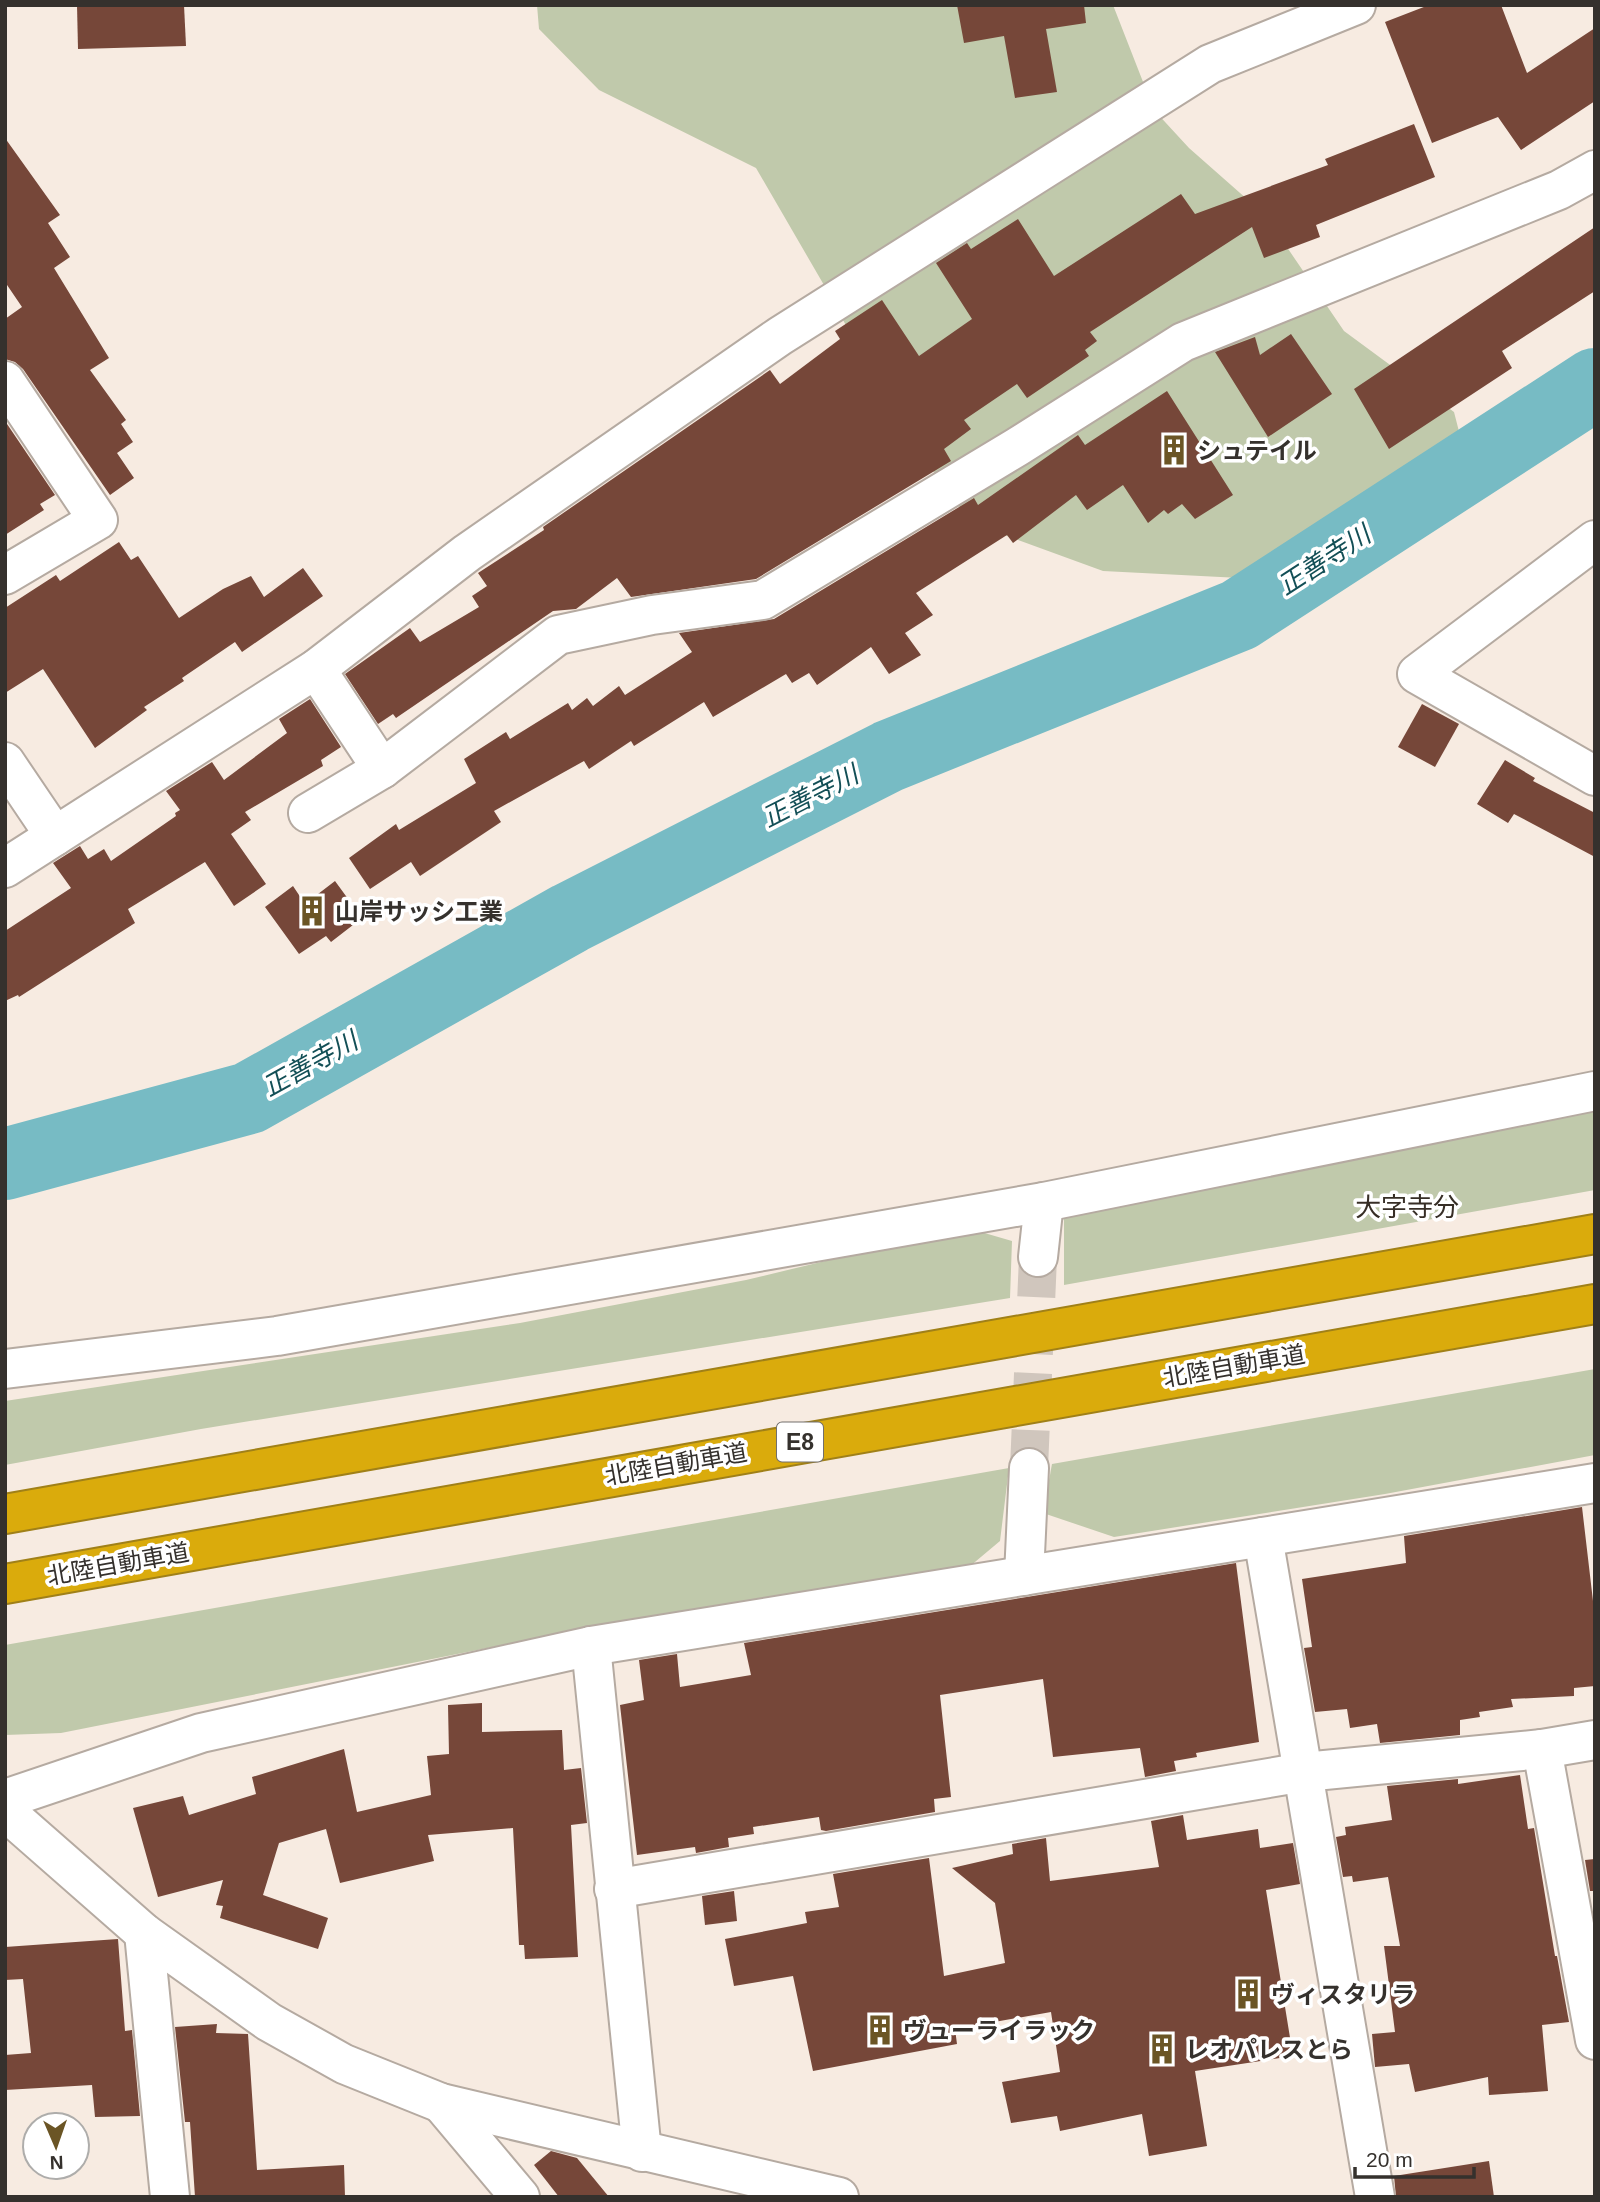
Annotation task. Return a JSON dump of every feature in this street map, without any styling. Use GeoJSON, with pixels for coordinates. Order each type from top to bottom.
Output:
{"type":"FeatureCollection","features":[{"type":"Feature","properties":{"kind":"highway"},"geometry":{"type":"LineString","coordinates":[[5,1514],[1595,1234]]}},
{"type":"Feature","properties":{"kind":"highway","name":"北陸自動車道"},"geometry":{"type":"LineString","coordinates":[[5,1584],[1595,1304]]}},
{"type":"Feature","properties":{"kind":"street"},"geometry":{"type":"LineString","coordinates":[[5,868],[316,669],[467,553],[780,336],[1210,64],[1356,5]]}},
{"type":"Feature","properties":{"kind":"street"},"geometry":{"type":"LineString","coordinates":[[308,813],[382,769],[558,635],[652,615],[763,600],[1017,447],[1182,342],[1559,190],[1595,170]]}},
{"type":"Feature","properties":{"kind":"street"},"geometry":{"type":"LineString","coordinates":[[5,381],[98,520],[5,575]]}},
{"type":"Feature","properties":{"kind":"street"},"geometry":{"type":"LineString","coordinates":[[1595,540],[1418,674],[1595,776]]}},
{"type":"Feature","properties":{"kind":"street"},"geometry":{"type":"LineString","coordinates":[[316,669],[382,769]]}},
{"type":"Feature","properties":{"kind":"street"},"geometry":{"type":"LineString","coordinates":[[5,762],[55,836]]}},
{"type":"Feature","properties":{"kind":"street"},"geometry":{"type":"LineString","coordinates":[[5,1369],[278,1336],[1045,1202],[1595,1091]]}},
{"type":"Feature","properties":{"kind":"street"},"geometry":{"type":"LineString","coordinates":[[1038,1258],[1045,1202]]}},
{"type":"Feature","properties":{"kind":"street"},"geometry":{"type":"LineString","coordinates":[[1024,1576],[1029,1468]]}},
{"type":"Feature","properties":{"kind":"street"},"geometry":{"type":"LineString","coordinates":[[5,1799],[201,1733],[591,1646],[1595,1483]]}},
{"type":"Feature","properties":{"kind":"street"},"geometry":{"type":"LineString","coordinates":[[1263,1537],[1375,2197]]}},
{"type":"Feature","properties":{"kind":"street"},"geometry":{"type":"LineString","coordinates":[[591,1646],[642,2151]]}},
{"type":"Feature","properties":{"kind":"street"},"geometry":{"type":"LineString","coordinates":[[614,1889],[1304,1772],[1542,1749],[1595,1740]]}},
{"type":"Feature","properties":{"kind":"street"},"geometry":{"type":"LineString","coordinates":[[1542,1749],[1595,2040]]}},
{"type":"Feature","properties":{"kind":"street"},"geometry":{"type":"LineString","coordinates":[[5,1811],[144,1933],[269,2022],[344,2064],[441,2103],[839,2197]]}},
{"type":"Feature","properties":{"kind":"street"},"geometry":{"type":"LineString","coordinates":[[144,1933],[170,2197]]}},
{"type":"Feature","properties":{"kind":"street"},"geometry":{"type":"LineString","coordinates":[[441,2103],[520,2197]]}},
{"type":"Feature","properties":{"kind":"green space"},"geometry":{"type":"Polygon","coordinates":[[[537,5],[1113,5],[1154,110],[1189,148],[1265,215],[1344,331],[1454,412],[1464,451],[1460,499],[1374,545],[1240,578],[1103,571],[971,523],[900,426],[828,292],[756,168],[599,90],[539,29],[537,5]]]}},
{"type":"Feature","properties":{"kind":"green space"},"geometry":{"type":"Polygon","coordinates":[[[1595,1102],[1595,1190],[1064,1285],[1064,1214],[1595,1102]]]}},
{"type":"Feature","properties":{"kind":"green space"},"geometry":{"type":"Polygon","coordinates":[[[981,1232],[1012,1241],[1010,1298],[201,1429],[5,1465],[5,1401],[520,1323],[746,1280],[942,1233],[981,1232]]]}},
{"type":"Feature","properties":{"kind":"green space"},"geometry":{"type":"Polygon","coordinates":[[[1595,1369],[1595,1455],[1385,1494],[1114,1537],[1043,1513],[1052,1464],[1595,1369]]]}},
{"type":"Feature","properties":{"kind":"green space"},"geometry":{"type":"Polygon","coordinates":[[[1009,1468],[1000,1541],[969,1567],[543,1637],[61,1733],[5,1735],[5,1645],[1009,1468]]]}},
{"type":"Feature","properties":{"kind":"building"},"geometry":{"type":"Polygon","coordinates":[[[77,5],[184,5],[186,46],[78,49],[77,5]]]}},
{"type":"Feature","properties":{"kind":"building"},"geometry":{"type":"Polygon","coordinates":[[[957,5],[1084,5],[1086,23],[1046,29],[1057,92],[1015,98],[1004,36],[964,43],[957,5]]]}},
{"type":"Feature","properties":{"kind":"building"},"geometry":{"type":"Polygon","coordinates":[[[1429,5],[1501,5],[1527,73],[1595,28],[1595,101],[1521,150],[1498,117],[1432,143],[1385,22],[1429,5]]]}},
{"type":"Feature","properties":{"kind":"building"},"geometry":{"type":"Polygon","coordinates":[[[1414,124],[1435,177],[1316,225],[1320,237],[1264,258],[1252,227],[1090,332],[1097,341],[1085,350],[1089,356],[1027,398],[1017,384],[964,420],[971,429],[944,449],[951,461],[756,579],[631,597],[617,578],[576,609],[553,611],[396,718],[393,714],[378,724],[345,674],[410,628],[420,642],[479,607],[472,596],[487,586],[478,573],[544,530],[543,527],[770,370],[780,384],[840,339],[835,331],[882,300],[919,356],[972,319],[936,263],[967,243],[971,249],[1018,219],[1054,276],[1181,194],[1195,214],[1328,165],[1325,159],[1414,124]]]}},
{"type":"Feature","properties":{"kind":"building"},"geometry":{"type":"Polygon","coordinates":[[[5,138],[60,215],[48,223],[70,257],[54,268],[109,358],[90,370],[126,420],[121,424],[133,442],[117,453],[134,478],[110,495],[23,369],[15,362],[5,359],[5,319],[22,307],[5,282],[5,138]]]}},
{"type":"Feature","properties":{"kind":"building"},"geometry":{"type":"Polygon","coordinates":[[[1595,227],[1595,291],[1502,351],[1512,368],[1389,449],[1354,389],[1595,227]]]}},
{"type":"Feature","properties":{"kind":"building"},"geometry":{"type":"Polygon","coordinates":[[[1291,334],[1332,394],[1268,437],[1215,352],[1255,337],[1260,355],[1291,334]]]}},
{"type":"Feature","properties":{"kind":"building"},"geometry":{"type":"Polygon","coordinates":[[[1167,391],[1233,495],[1195,519],[1182,504],[1168,514],[1164,510],[1148,523],[1123,485],[1087,510],[1076,495],[1013,543],[1007,535],[916,593],[933,615],[905,633],[921,655],[889,674],[871,647],[817,685],[809,673],[792,683],[786,674],[713,717],[704,702],[634,746],[631,741],[589,769],[584,761],[494,811],[501,822],[420,876],[411,862],[370,889],[349,858],[396,824],[399,830],[476,783],[464,759],[506,732],[510,739],[568,703],[572,710],[587,698],[593,706],[619,686],[625,695],[692,652],[679,633],[774,619],[974,498],[978,505],[1078,435],[1085,445],[1167,391]]]}},
{"type":"Feature","properties":{"kind":"building"},"geometry":{"type":"Polygon","coordinates":[[[5,421],[55,495],[40,504],[44,510],[5,535],[5,421]]]}},
{"type":"Feature","properties":{"kind":"building"},"geometry":{"type":"Polygon","coordinates":[[[119,542],[131,560],[138,556],[179,618],[223,589],[251,576],[264,597],[303,568],[323,596],[242,652],[235,642],[182,678],[184,681],[144,707],[147,710],[95,748],[43,669],[5,693],[5,608],[56,575],[60,581],[119,542]]]}},
{"type":"Feature","properties":{"kind":"building"},"geometry":{"type":"Polygon","coordinates":[[[310,699],[341,747],[321,760],[323,766],[245,812],[251,820],[231,834],[266,884],[234,906],[205,862],[128,909],[135,923],[19,997],[18,995],[5,1001],[5,931],[71,888],[53,863],[80,846],[88,859],[104,849],[111,861],[176,816],[175,813],[180,810],[166,791],[212,762],[224,780],[287,733],[279,719],[310,699]]]}},
{"type":"Feature","properties":{"kind":"building"},"geometry":{"type":"Polygon","coordinates":[[[1422,704],[1459,724],[1435,767],[1398,747],[1422,704]]]}},
{"type":"Feature","properties":{"kind":"building"},"geometry":{"type":"Polygon","coordinates":[[[1505,760],[1535,778],[1533,781],[1595,813],[1595,857],[1514,814],[1508,823],[1477,804],[1505,760]]]}},
{"type":"Feature","properties":{"kind":"building","name":"山岸サッシ工業"},"geometry":{"type":"Polygon","coordinates":[[[335,881],[362,918],[331,942],[326,936],[299,954],[265,907],[293,886],[305,904],[335,881]]]}},
{"type":"Feature","properties":{"kind":"building"},"geometry":{"type":"Polygon","coordinates":[[[1582,1507],[1595,1618],[1595,1686],[1574,1688],[1574,1696],[1511,1699],[1513,1707],[1479,1712],[1480,1717],[1460,1720],[1460,1735],[1380,1743],[1377,1724],[1350,1728],[1347,1709],[1315,1712],[1304,1648],[1312,1647],[1302,1579],[1406,1563],[1404,1536],[1582,1507]]]}},
{"type":"Feature","properties":{"kind":"building"},"geometry":{"type":"Polygon","coordinates":[[[1236,1563],[1259,1742],[1196,1753],[1197,1757],[1174,1761],[1176,1771],[1145,1777],[1140,1748],[1053,1757],[1043,1679],[940,1695],[951,1797],[934,1799],[935,1812],[826,1831],[821,1830],[819,1817],[753,1827],[754,1834],[728,1838],[729,1847],[696,1853],[695,1847],[637,1855],[620,1705],[644,1700],[639,1660],[677,1654],[680,1687],[751,1675],[744,1643],[1236,1563]]]}},
{"type":"Feature","properties":{"kind":"building"},"geometry":{"type":"Polygon","coordinates":[[[482,1703],[482,1732],[562,1730],[564,1770],[581,1768],[587,1823],[571,1825],[578,1957],[525,1959],[524,1945],[519,1945],[513,1828],[428,1835],[434,1861],[340,1883],[326,1829],[279,1843],[263,1895],[328,1918],[318,1949],[220,1918],[223,1906],[216,1905],[223,1880],[158,1897],[133,1808],[183,1796],[189,1815],[256,1794],[252,1777],[344,1749],[357,1812],[431,1795],[427,1756],[449,1754],[448,1705],[482,1703]]]}},
{"type":"Feature","properties":{"kind":"building"},"geometry":{"type":"Polygon","coordinates":[[[1520,1775],[1528,1829],[1534,1828],[1569,2022],[1542,2025],[1548,2091],[1489,2095],[1488,2077],[1415,2092],[1409,2064],[1375,2067],[1372,2034],[1395,2032],[1384,1946],[1400,1946],[1388,1877],[1353,1882],[1352,1876],[1343,1877],[1336,1837],[1346,1835],[1345,1827],[1392,1820],[1387,1786],[1458,1779],[1458,1784],[1520,1775]]]}},
{"type":"Feature","properties":{"kind":"building"},"geometry":{"type":"Polygon","coordinates":[[[1183,1815],[1187,1840],[1258,1829],[1260,1848],[1293,1843],[1300,1884],[1266,1890],[1293,2056],[1195,2071],[1207,2146],[1149,2156],[1142,2114],[1060,2131],[1057,2116],[1011,2123],[1002,2082],[1060,2072],[1051,2012],[955,2029],[957,2044],[813,2071],[793,1976],[734,1986],[725,1939],[807,1923],[805,1912],[839,1907],[833,1874],[929,1858],[944,1976],[1005,1963],[995,1903],[952,1868],[1013,1854],[1012,1844],[1046,1838],[1050,1881],[1159,1867],[1151,1821],[1183,1815]]]}},
{"type":"Feature","properties":{"kind":"building"},"geometry":{"type":"Polygon","coordinates":[[[1595,1859],[1595,1891],[1590,1891],[1585,1860],[1595,1859]]]}},
{"type":"Feature","properties":{"kind":"building"},"geometry":{"type":"Polygon","coordinates":[[[734,1891],[737,1921],[705,1925],[702,1896],[734,1891]]]}},
{"type":"Feature","properties":{"kind":"building"},"geometry":{"type":"Polygon","coordinates":[[[118,1939],[125,2031],[132,2030],[140,2116],[95,2117],[92,2085],[5,2090],[5,2055],[31,2053],[23,1979],[5,1980],[5,1947],[118,1939]]]}},
{"type":"Feature","properties":{"kind":"building"},"geometry":{"type":"Polygon","coordinates":[[[217,2024],[216,2033],[248,2034],[257,2170],[344,2165],[345,2197],[195,2197],[190,2122],[185,2122],[175,2027],[217,2024]]]}},
{"type":"Feature","properties":{"kind":"building"},"geometry":{"type":"Polygon","coordinates":[[[551,2151],[577,2158],[609,2197],[559,2197],[534,2165],[551,2151]]]}},
{"type":"Feature","properties":{"kind":"building"},"geometry":{"type":"Polygon","coordinates":[[[1489,2161],[1494,2197],[1396,2197],[1394,2176],[1489,2161]]]}},
{"type":"Feature","properties":{"kind":"waterway","name":"正善寺川"},"geometry":{"type":"LineString","coordinates":[[5,1164],[249,1098],[570,918],[889,756],[1239,615],[1595,384]]}},
{"type":"Feature","properties":{"kind":"tunnel"},"geometry":{"type":"LineString","coordinates":[[1029,1468],[1038,1257]]}},
{"type":"Feature","properties":{"kind":"place","name":"シュテイル"},"geometry":{"type":"Point","coordinates":[1174,450]}},
{"type":"Feature","properties":{"kind":"place","name":"山岸サッシ工業"},"geometry":{"type":"Point","coordinates":[312,911]}},
{"type":"Feature","properties":{"kind":"place","name":"ヴィスタリラ"},"geometry":{"type":"Point","coordinates":[1248,1994]}},
{"type":"Feature","properties":{"kind":"place","name":"ヴューライラック"},"geometry":{"type":"Point","coordinates":[880,2030]}},
{"type":"Feature","properties":{"kind":"place","name":"レオパレスとら"},"geometry":{"type":"Point","coordinates":[1162,2049]}},
{"type":"Feature","properties":{"kind":"district","name":"大字寺分"},"geometry":{"type":"Point","coordinates":[1407,1207]}}]}
